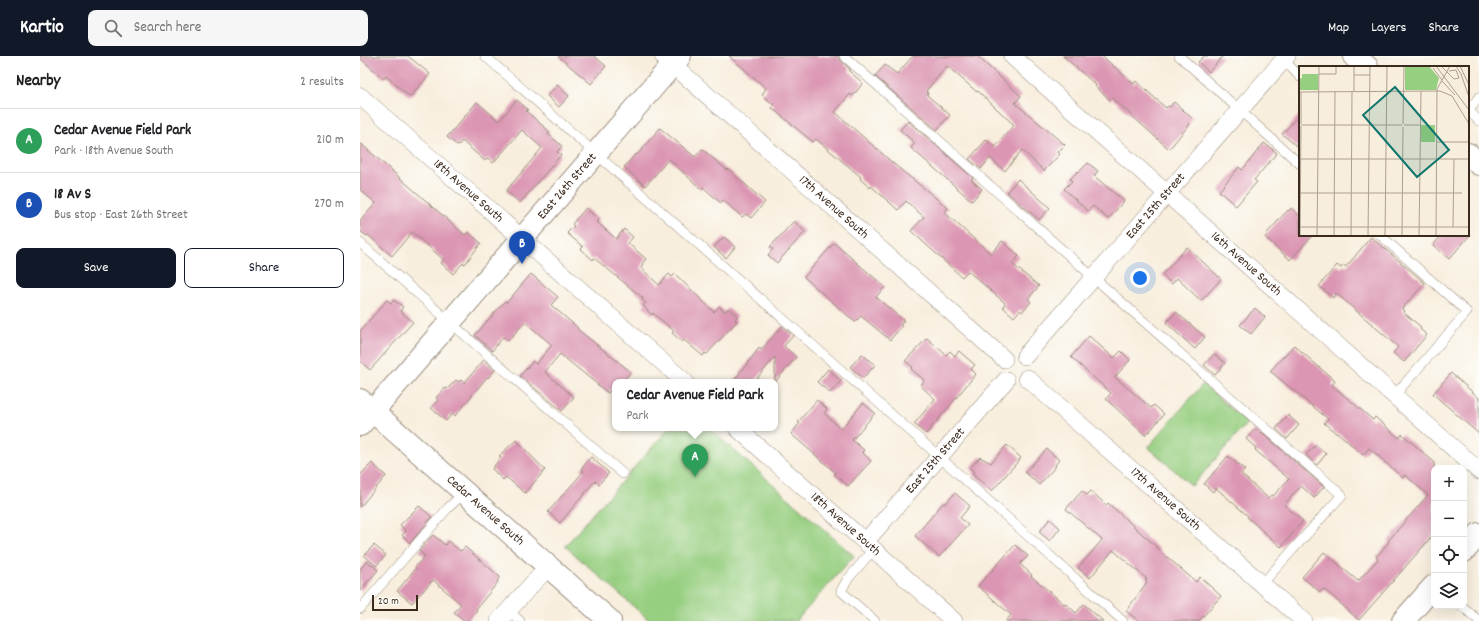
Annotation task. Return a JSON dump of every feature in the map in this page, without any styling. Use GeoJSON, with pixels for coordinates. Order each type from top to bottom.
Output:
{"type":"FeatureCollection","features":[{"type":"Feature","properties":{"kind":"street","name":"16th Avenue South"},"geometry":{"type":"LineString","coordinates":[[1012,56],[1479,472]]}},
{"type":"Feature","properties":{"kind":"street"},"geometry":{"type":"LineString","coordinates":[[1354,56],[1366,66]]}},
{"type":"Feature","properties":{"kind":"street","name":"East 25th Street"},"geometry":{"type":"LineString","coordinates":[[1025,356],[1285,58]]}},
{"type":"Feature","properties":{"kind":"street","name":"East 26th Street"},"geometry":{"type":"LineString","coordinates":[[364,412],[449,322],[522,239],[595,154],[672,59]]}},
{"type":"Feature","properties":{"kind":"street","name":"17th Avenue South"},"geometry":{"type":"LineString","coordinates":[[672,59],[1004,359]]}},
{"type":"Feature","properties":{"kind":"street","name":"18th Avenue South"},"geometry":{"type":"LineString","coordinates":[[360,96],[682,379]]}},
{"type":"Feature","properties":{"kind":"street"},"geometry":{"type":"LineString","coordinates":[[1469,155],[1479,164]]}},
{"type":"Feature","properties":{"kind":"street"},"geometry":{"type":"LineString","coordinates":[[1012,354],[1021,354],[1025,356],[1031,369],[1028,378],[1015,384],[1006,380],[1003,377],[1000,368],[1004,359],[1012,354]]}},
{"type":"Feature","properties":{"kind":"street","name":"17th Avenue South"},"geometry":{"type":"LineString","coordinates":[[1028,378],[1304,621]]}},
{"type":"Feature","properties":{"kind":"street","name":"East 25th Street"},"geometry":{"type":"LineString","coordinates":[[870,545],[940,457],[1006,380]]}},
{"type":"Feature","properties":{"kind":"street","name":"Cedar Avenue South"},"geometry":{"type":"LineString","coordinates":[[364,412],[465,492],[610,621]]}},
{"type":"Feature","properties":{"kind":"street","name":"18th Avenue South"},"geometry":{"type":"LineString","coordinates":[[740,431],[954,621]]}},
{"type":"Feature","properties":{"kind":"street"},"geometry":{"type":"LineString","coordinates":[[1467,548],[1479,534]]}},
{"type":"Feature","properties":{"kind":"street"},"geometry":{"type":"LineString","coordinates":[[509,617],[549,567]]}},
{"type":"Feature","properties":{"kind":"street"},"geometry":{"type":"LineString","coordinates":[[1403,621],[1431,589]]}},
{"type":"Feature","properties":{"kind":"lane"},"geometry":{"type":"LineString","coordinates":[[485,56],[1124,621]]}},
{"type":"Feature","properties":{"kind":"lane"},"geometry":{"type":"LineString","coordinates":[[844,56],[1342,495],[1262,584]]}},
{"type":"Feature","properties":{"kind":"lane"},"geometry":{"type":"LineString","coordinates":[[1179,56],[1299,163]]}},
{"type":"Feature","properties":{"kind":"lane"},"geometry":{"type":"LineString","coordinates":[[1285,58],[1299,76]]}},
{"type":"Feature","properties":{"kind":"lane"},"geometry":{"type":"LineString","coordinates":[[1469,111],[1479,96]]}},
{"type":"Feature","properties":{"kind":"lane"},"geometry":{"type":"LineString","coordinates":[[1469,113],[1479,121]]}},
{"type":"Feature","properties":{"kind":"lane"},"geometry":{"type":"LineString","coordinates":[[1381,236],[1467,312],[1394,396]]}},
{"type":"Feature","properties":{"kind":"lane"},"geometry":{"type":"LineString","coordinates":[[360,244],[623,474]]}},
{"type":"Feature","properties":{"kind":"lane"},"geometry":{"type":"LineString","coordinates":[[360,610],[448,508],[465,492]]}},
{"type":"Feature","properties":{"kind":"lane"},"geometry":{"type":"LineString","coordinates":[[870,545],[841,591],[874,621]]}},
{"type":"Feature","properties":{"kind":"lane"},"geometry":{"type":"LineString","coordinates":[[1465,609],[1479,621]]}},
{"type":"Feature","properties":{"kind":"green space"},"geometry":{"type":"Polygon","coordinates":[[[1203,384],[1247,423],[1192,486],[1148,447],[1203,384]]]}},
{"type":"Feature","properties":{"kind":"green space"},"geometry":{"type":"Polygon","coordinates":[[[666,431],[712,431],[854,556],[796,621],[650,621],[565,546],[666,431]]]}},
{"type":"Feature","properties":{"kind":"building"},"geometry":{"type":"Polygon","coordinates":[[[360,56],[408,56],[430,74],[410,97],[386,76],[384,79],[360,58],[360,56]]]}},
{"type":"Feature","properties":{"kind":"building"},"geometry":{"type":"Polygon","coordinates":[[[558,56],[594,56],[606,66],[591,84],[558,56]]]}},
{"type":"Feature","properties":{"kind":"building"},"geometry":{"type":"Polygon","coordinates":[[[729,56],[838,56],[840,60],[850,69],[849,71],[863,83],[853,96],[850,94],[835,112],[895,165],[948,208],[944,212],[991,254],[1002,241],[1019,256],[1012,264],[1039,286],[1028,299],[1031,302],[1022,312],[1020,310],[1014,317],[1003,307],[1005,303],[968,271],[962,277],[911,231],[924,217],[906,201],[898,210],[871,186],[870,188],[860,179],[861,177],[816,139],[813,142],[772,108],[774,105],[762,95],[766,88],[729,56]]]}},
{"type":"Feature","properties":{"kind":"building"},"geometry":{"type":"Polygon","coordinates":[[[913,56],[977,56],[1021,96],[1015,103],[1065,145],[1058,152],[1060,154],[1044,171],[1022,150],[1005,171],[990,158],[981,169],[969,159],[986,140],[995,147],[1014,125],[978,91],[977,92],[947,66],[926,91],[928,93],[927,95],[950,115],[937,130],[875,76],[885,65],[897,74],[913,56]]]}},
{"type":"Feature","properties":{"kind":"building"},"geometry":{"type":"Polygon","coordinates":[[[1063,56],[1102,56],[1134,84],[1136,81],[1166,108],[1168,106],[1170,107],[1174,102],[1193,119],[1169,149],[1112,98],[1110,100],[1095,86],[1096,85],[1063,56]]]}},
{"type":"Feature","properties":{"kind":"building"},"geometry":{"type":"Polygon","coordinates":[[[1204,56],[1223,56],[1209,72],[1198,62],[1204,56]]]}},
{"type":"Feature","properties":{"kind":"building"},"geometry":{"type":"Polygon","coordinates":[[[557,85],[569,96],[559,107],[547,96],[557,85]]]}},
{"type":"Feature","properties":{"kind":"building"},"geometry":{"type":"Polygon","coordinates":[[[517,100],[528,110],[526,111],[550,132],[548,134],[562,146],[557,152],[561,155],[520,203],[506,191],[542,148],[522,130],[493,163],[488,158],[485,161],[462,141],[458,146],[447,137],[477,102],[499,121],[517,100]]]}},
{"type":"Feature","properties":{"kind":"building"},"geometry":{"type":"Polygon","coordinates":[[[1299,115],[1299,148],[1282,134],[1299,115]]]}},
{"type":"Feature","properties":{"kind":"building"},"geometry":{"type":"Polygon","coordinates":[[[908,121],[973,178],[971,180],[982,189],[972,201],[911,148],[915,143],[900,130],[908,121]]]}},
{"type":"Feature","properties":{"kind":"building"},"geometry":{"type":"Polygon","coordinates":[[[660,128],[695,157],[702,149],[727,170],[728,169],[765,202],[751,218],[746,214],[742,217],[723,200],[721,203],[703,187],[701,189],[669,159],[645,186],[624,167],[636,154],[637,155],[660,128]]]}},
{"type":"Feature","properties":{"kind":"building"},"geometry":{"type":"Polygon","coordinates":[[[360,143],[465,235],[468,232],[481,243],[465,264],[463,263],[453,274],[441,263],[444,260],[412,232],[392,256],[368,235],[367,236],[360,231],[360,221],[376,203],[360,190],[360,143]]]}},
{"type":"Feature","properties":{"kind":"building"},"geometry":{"type":"Polygon","coordinates":[[[1264,143],[1277,153],[1254,180],[1257,182],[1236,206],[1219,191],[1239,167],[1242,170],[1264,143]]]}},
{"type":"Feature","properties":{"kind":"building"},"geometry":{"type":"Polygon","coordinates":[[[1088,163],[1098,171],[1094,176],[1124,201],[1108,219],[1093,206],[1088,211],[1064,189],[1072,181],[1070,179],[1088,163]]]}},
{"type":"Feature","properties":{"kind":"building"},"geometry":{"type":"Polygon","coordinates":[[[1018,179],[1050,208],[1039,220],[1007,192],[1018,179]]]}},
{"type":"Feature","properties":{"kind":"building"},"geometry":{"type":"Polygon","coordinates":[[[586,208],[599,220],[597,222],[616,239],[624,229],[633,237],[628,243],[646,259],[641,268],[659,285],[669,274],[672,277],[675,274],[714,312],[719,306],[725,312],[728,308],[737,316],[735,320],[737,321],[707,354],[705,353],[703,356],[684,340],[682,342],[672,333],[674,331],[653,313],[652,315],[643,306],[646,303],[642,300],[643,298],[594,258],[593,260],[581,249],[583,247],[567,233],[574,226],[572,224],[586,208]]]}},
{"type":"Feature","properties":{"kind":"building"},"geometry":{"type":"Polygon","coordinates":[[[1291,208],[1299,215],[1299,236],[1312,236],[1290,260],[1265,237],[1288,210],[1289,211],[1291,208]]]}},
{"type":"Feature","properties":{"kind":"building"},"geometry":{"type":"Polygon","coordinates":[[[794,221],[805,232],[777,263],[768,255],[773,249],[770,247],[794,221]]]}},
{"type":"Feature","properties":{"kind":"building"},"geometry":{"type":"Polygon","coordinates":[[[1470,235],[1449,259],[1433,245],[1441,236],[1470,235]]]}},
{"type":"Feature","properties":{"kind":"building"},"geometry":{"type":"Polygon","coordinates":[[[724,237],[735,247],[726,258],[714,247],[724,237]]]}},
{"type":"Feature","properties":{"kind":"building"},"geometry":{"type":"Polygon","coordinates":[[[1371,237],[1425,283],[1402,309],[1404,311],[1403,312],[1421,327],[1420,329],[1427,335],[1404,362],[1393,353],[1398,347],[1336,293],[1333,298],[1319,286],[1337,265],[1341,268],[1344,265],[1346,267],[1371,237]]]}},
{"type":"Feature","properties":{"kind":"building"},"geometry":{"type":"Polygon","coordinates":[[[834,243],[885,287],[876,297],[904,321],[900,324],[902,326],[890,340],[861,316],[855,322],[804,277],[834,243]]]}},
{"type":"Feature","properties":{"kind":"building"},"geometry":{"type":"Polygon","coordinates":[[[1187,247],[1221,279],[1201,301],[1177,278],[1172,284],[1162,275],[1187,247]]]}},
{"type":"Feature","properties":{"kind":"building"},"geometry":{"type":"Polygon","coordinates":[[[531,274],[558,297],[551,305],[578,328],[577,329],[631,372],[625,379],[612,379],[612,388],[608,393],[560,354],[545,372],[574,397],[562,411],[520,376],[533,361],[536,364],[552,345],[525,322],[508,341],[503,337],[492,351],[475,335],[505,301],[507,302],[531,274]]]}},
{"type":"Feature","properties":{"kind":"building"},"geometry":{"type":"Polygon","coordinates":[[[387,300],[391,303],[394,300],[403,307],[400,311],[413,322],[370,370],[360,361],[360,331],[387,300]]]}},
{"type":"Feature","properties":{"kind":"building"},"geometry":{"type":"Polygon","coordinates":[[[1255,308],[1265,317],[1251,334],[1240,325],[1255,308]]]}},
{"type":"Feature","properties":{"kind":"building"},"geometry":{"type":"Polygon","coordinates":[[[1176,312],[1205,337],[1195,349],[1166,323],[1176,312]]]}},
{"type":"Feature","properties":{"kind":"building"},"geometry":{"type":"Polygon","coordinates":[[[782,326],[793,336],[784,346],[796,357],[778,379],[775,379],[775,357],[757,379],[735,379],[759,348],[761,350],[782,326]]]}},
{"type":"Feature","properties":{"kind":"building"},"geometry":{"type":"Polygon","coordinates":[[[1089,336],[1114,358],[1121,351],[1130,360],[1115,377],[1151,408],[1154,405],[1164,414],[1145,435],[1106,399],[1111,393],[1071,357],[1089,336]]]}},
{"type":"Feature","properties":{"kind":"building"},"geometry":{"type":"Polygon","coordinates":[[[927,338],[946,355],[950,351],[955,356],[959,351],[975,365],[971,369],[976,374],[926,434],[914,424],[935,399],[921,386],[924,380],[911,369],[913,367],[905,361],[927,338]]]}},
{"type":"Feature","properties":{"kind":"building"},"geometry":{"type":"Polygon","coordinates":[[[1294,345],[1335,381],[1332,385],[1373,420],[1375,417],[1399,438],[1402,434],[1434,462],[1434,465],[1431,465],[1431,537],[1359,620],[1324,589],[1320,592],[1302,577],[1324,552],[1358,581],[1378,559],[1376,557],[1389,542],[1388,541],[1428,495],[1405,475],[1403,478],[1369,448],[1363,455],[1324,423],[1328,419],[1270,371],[1294,345]]]}},
{"type":"Feature","properties":{"kind":"building"},"geometry":{"type":"Polygon","coordinates":[[[862,354],[875,365],[863,378],[850,367],[862,354]]]}},
{"type":"Feature","properties":{"kind":"building"},"geometry":{"type":"Polygon","coordinates":[[[1214,354],[1225,363],[1215,375],[1204,365],[1214,354]]]}},
{"type":"Feature","properties":{"kind":"building"},"geometry":{"type":"Polygon","coordinates":[[[484,360],[495,370],[488,378],[487,377],[455,416],[452,414],[446,421],[431,408],[438,400],[436,398],[445,388],[447,389],[456,380],[459,382],[461,380],[464,383],[484,360]]]}},
{"type":"Feature","properties":{"kind":"building"},"geometry":{"type":"Polygon","coordinates":[[[828,369],[841,381],[830,393],[817,382],[828,369]]]}},
{"type":"Feature","properties":{"kind":"building"},"geometry":{"type":"Polygon","coordinates":[[[1451,373],[1479,398],[1479,434],[1433,394],[1451,373]]]}},
{"type":"Feature","properties":{"kind":"building"},"geometry":{"type":"Polygon","coordinates":[[[817,400],[827,409],[824,413],[841,429],[863,403],[875,413],[852,440],[864,450],[862,452],[871,461],[848,486],[834,474],[836,473],[791,434],[800,423],[798,422],[817,400]]]}},
{"type":"Feature","properties":{"kind":"building"},"geometry":{"type":"Polygon","coordinates":[[[1288,415],[1299,425],[1287,439],[1276,429],[1288,415]]]}},
{"type":"Feature","properties":{"kind":"building"},"geometry":{"type":"Polygon","coordinates":[[[1255,429],[1268,438],[1324,487],[1314,498],[1301,486],[1284,505],[1303,521],[1281,547],[1216,488],[1213,492],[1204,484],[1228,456],[1245,470],[1241,474],[1268,498],[1271,495],[1273,496],[1289,479],[1255,450],[1256,448],[1246,439],[1255,429]]]}},
{"type":"Feature","properties":{"kind":"building"},"geometry":{"type":"Polygon","coordinates":[[[516,440],[545,470],[525,493],[506,477],[503,480],[492,469],[501,457],[499,456],[516,440]]]}},
{"type":"Feature","properties":{"kind":"building"},"geometry":{"type":"Polygon","coordinates":[[[1007,445],[1021,458],[992,491],[972,474],[974,472],[970,468],[980,457],[991,463],[1007,445]]]}},
{"type":"Feature","properties":{"kind":"building"},"geometry":{"type":"Polygon","coordinates":[[[1316,445],[1326,454],[1317,465],[1306,455],[1316,445]]]}},
{"type":"Feature","properties":{"kind":"building"},"geometry":{"type":"Polygon","coordinates":[[[1047,449],[1059,460],[1055,465],[1056,466],[1039,485],[1025,472],[1047,449]]]}},
{"type":"Feature","properties":{"kind":"building"},"geometry":{"type":"Polygon","coordinates":[[[591,457],[609,473],[599,484],[595,481],[560,523],[548,512],[584,471],[581,469],[591,457]]]}},
{"type":"Feature","properties":{"kind":"building"},"geometry":{"type":"Polygon","coordinates":[[[372,463],[386,476],[360,507],[360,475],[372,463]]]}},
{"type":"Feature","properties":{"kind":"building"},"geometry":{"type":"Polygon","coordinates":[[[1082,491],[1087,495],[1091,491],[1106,505],[1108,503],[1196,582],[1200,577],[1221,596],[1199,621],[1139,621],[1126,611],[1147,582],[1145,580],[1147,579],[1113,550],[1090,578],[1078,568],[1102,540],[1066,509],[1082,491]]]}},
{"type":"Feature","properties":{"kind":"building"},"geometry":{"type":"Polygon","coordinates":[[[955,493],[970,506],[960,518],[968,525],[939,557],[915,536],[943,503],[945,504],[955,493]]]}},
{"type":"Feature","properties":{"kind":"building"},"geometry":{"type":"Polygon","coordinates":[[[419,506],[432,517],[410,543],[402,535],[406,531],[400,525],[419,506]]]}},
{"type":"Feature","properties":{"kind":"building"},"geometry":{"type":"Polygon","coordinates":[[[1050,519],[1060,528],[1050,541],[1039,532],[1050,519]]]}},
{"type":"Feature","properties":{"kind":"building"},"geometry":{"type":"Polygon","coordinates":[[[433,535],[445,545],[448,541],[461,551],[465,547],[500,577],[497,581],[498,582],[476,609],[477,610],[467,621],[454,612],[461,604],[433,580],[412,603],[397,591],[425,556],[419,551],[433,535]]]}},
{"type":"Feature","properties":{"kind":"building"},"geometry":{"type":"Polygon","coordinates":[[[374,545],[386,555],[376,566],[364,555],[374,545]]]}},
{"type":"Feature","properties":{"kind":"building"},"geometry":{"type":"Polygon","coordinates":[[[1015,545],[1028,556],[1020,564],[1032,575],[1031,576],[1076,613],[1084,604],[1103,621],[1006,621],[1011,615],[978,586],[1015,545]]]}},
{"type":"Feature","properties":{"kind":"building"},"geometry":{"type":"Polygon","coordinates":[[[367,561],[378,570],[360,591],[360,569],[367,561]]]}},
{"type":"Feature","properties":{"kind":"place","name":"18 Av S"},"geometry":{"type":"Point","coordinates":[522,264]}},
{"type":"Feature","properties":{"kind":"place","name":"Cedar Avenue Field Park"},"geometry":{"type":"Point","coordinates":[695,477]}}]}
